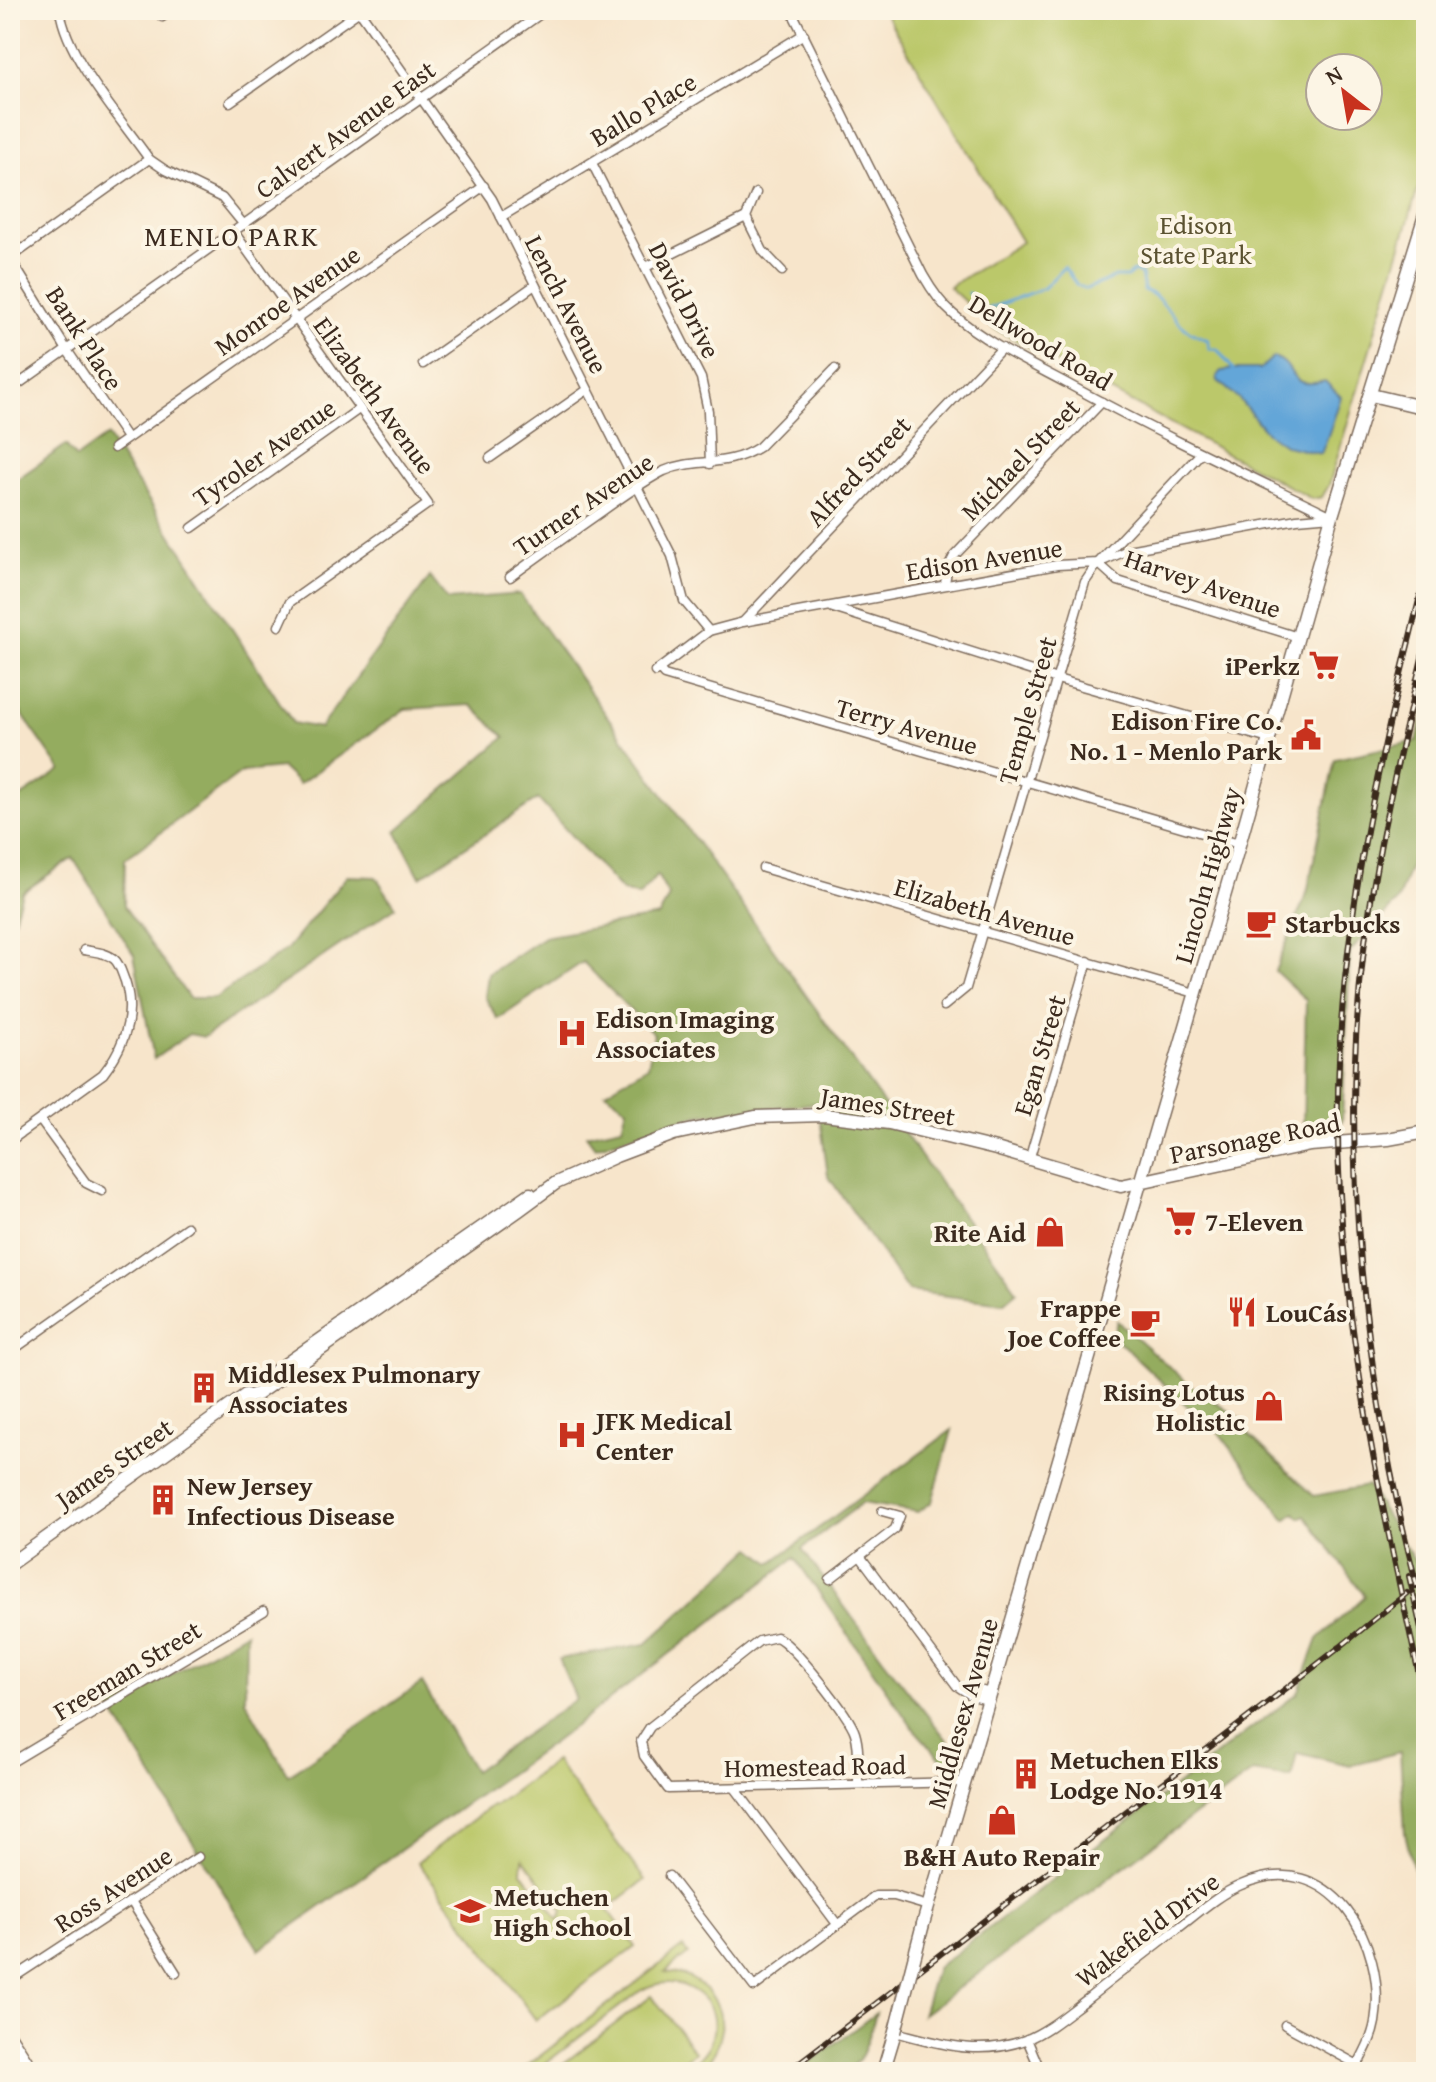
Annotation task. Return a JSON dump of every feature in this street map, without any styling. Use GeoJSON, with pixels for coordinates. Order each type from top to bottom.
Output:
{"type":"FeatureCollection","features":[{"type":"Feature","properties":{"kind":"main road","name":"Lincoln Highway"},"geometry":{"type":"LineString","coordinates":[[1086,1367],[1332,516],[1426,212]]}},
{"type":"Feature","properties":{"kind":"main road"},"geometry":{"type":"LineString","coordinates":[[1371,395],[1426,408]]}},
{"type":"Feature","properties":{"kind":"main road","name":"James Street"},"geometry":{"type":"LineString","coordinates":[[12,1558],[243,1398],[253,1387],[515,1202],[588,1167],[674,1134],[755,1117],[824,1115],[952,1137],[1121,1186],[1139,1184]]}},
{"type":"Feature","properties":{"kind":"main road","name":"Parsonage Road"},"geometry":{"type":"LineString","coordinates":[[1139,1184],[1310,1145],[1388,1139],[1426,1132]]}},
{"type":"Feature","properties":{"kind":"main road","name":"Middlesex Avenue"},"geometry":{"type":"LineString","coordinates":[[883,2072],[928,1906],[1086,1367]]}},
{"type":"Feature","properties":{"kind":"main road"},"geometry":{"type":"LineString","coordinates":[[12,2044],[33,2072]]}},
{"type":"Feature","properties":{"kind":"street"},"geometry":{"type":"LineString","coordinates":[[60,10],[62,25],[73,51],[149,159],[222,198],[244,225]]}},
{"type":"Feature","properties":{"kind":"street"},"geometry":{"type":"LineString","coordinates":[[162,17],[173,10]]}},
{"type":"Feature","properties":{"kind":"street"},"geometry":{"type":"LineString","coordinates":[[230,102],[360,10]]}},
{"type":"Feature","properties":{"kind":"street","name":"Lench Avenue"},"geometry":{"type":"LineString","coordinates":[[360,10],[484,186],[672,556],[684,601],[709,631]]}},
{"type":"Feature","properties":{"kind":"street","name":"Calvert Avenue East"},"geometry":{"type":"LineString","coordinates":[[10,390],[546,10]]}},
{"type":"Feature","properties":{"kind":"street","name":"Dellwood Road"},"geometry":{"type":"LineString","coordinates":[[791,10],[932,290],[953,314],[1002,348],[1102,402],[1332,516]]}},
{"type":"Feature","properties":{"kind":"street","name":"Ballo Place"},"geometry":{"type":"LineString","coordinates":[[501,217],[804,34]]}},
{"type":"Feature","properties":{"kind":"street","name":"Bank Place"},"geometry":{"type":"LineString","coordinates":[[127,438],[14,268],[14,258],[149,159]]}},
{"type":"Feature","properties":{"kind":"street","name":"David Drive"},"geometry":{"type":"LineString","coordinates":[[592,163],[701,378],[708,411],[710,464]]}},
{"type":"Feature","properties":{"kind":"street","name":"Monroe Avenue"},"geometry":{"type":"LineString","coordinates":[[114,448],[484,186]]}},
{"type":"Feature","properties":{"kind":"street"},"geometry":{"type":"LineString","coordinates":[[646,267],[746,217],[756,193]]}},
{"type":"Feature","properties":{"kind":"street"},"geometry":{"type":"LineString","coordinates":[[746,217],[763,251],[782,271]]}},
{"type":"Feature","properties":{"kind":"street","name":"Elizabeth Avenue"},"geometry":{"type":"LineString","coordinates":[[234,232],[428,504],[290,602],[279,626]]}},
{"type":"Feature","properties":{"kind":"street"},"geometry":{"type":"LineString","coordinates":[[423,364],[535,285]]}},
{"type":"Feature","properties":{"kind":"street","name":"Alfred Street"},"geometry":{"type":"LineString","coordinates":[[743,622],[1002,348]]}},
{"type":"Feature","properties":{"kind":"street","name":"Turner Avenue"},"geometry":{"type":"LineString","coordinates":[[510,577],[637,487],[675,467],[738,458],[759,447],[835,369]]}},
{"type":"Feature","properties":{"kind":"street"},"geometry":{"type":"LineString","coordinates":[[490,458],[587,390]]}},
{"type":"Feature","properties":{"kind":"street","name":"Michael Street"},"geometry":{"type":"LineString","coordinates":[[945,584],[954,556],[1102,402]]}},
{"type":"Feature","properties":{"kind":"street","name":"Tyroler Avenue"},"geometry":{"type":"LineString","coordinates":[[192,528],[359,409]]}},
{"type":"Feature","properties":{"kind":"street","name":"Temple Street"},"geometry":{"type":"LineString","coordinates":[[944,1006],[966,988],[1085,582],[1098,563],[1201,453]]}},
{"type":"Feature","properties":{"kind":"street","name":"Edison Avenue"},"geometry":{"type":"LineString","coordinates":[[657,671],[709,631],[743,622],[1057,565],[1098,563],[1128,550],[1297,519],[1332,516]]}},
{"type":"Feature","properties":{"kind":"street","name":"Harvey Avenue"},"geometry":{"type":"LineString","coordinates":[[1098,563],[1118,581],[1298,637]]}},
{"type":"Feature","properties":{"kind":"street"},"geometry":{"type":"LineString","coordinates":[[830,607],[1057,679],[1269,739]]}},
{"type":"Feature","properties":{"kind":"street","name":"Terry Avenue"},"geometry":{"type":"LineString","coordinates":[[657,671],[1239,844]]}},
{"type":"Feature","properties":{"kind":"street","name":"Elizabeth Avenue"},"geometry":{"type":"LineString","coordinates":[[763,868],[1195,993]]}},
{"type":"Feature","properties":{"kind":"street"},"geometry":{"type":"LineString","coordinates":[[10,1141],[103,1074],[126,1035],[130,1012],[121,970],[114,959],[105,953],[84,950]]}},
{"type":"Feature","properties":{"kind":"street","name":"Egan Street"},"geometry":{"type":"LineString","coordinates":[[1029,1160],[1088,961]]}},
{"type":"Feature","properties":{"kind":"street"},"geometry":{"type":"LineString","coordinates":[[40,1120],[86,1183],[102,1191]]}},
{"type":"Feature","properties":{"kind":"street"},"geometry":{"type":"LineString","coordinates":[[10,1352],[187,1227]]}},
{"type":"Feature","properties":{"kind":"street"},"geometry":{"type":"LineString","coordinates":[[830,1579],[895,1529],[900,1516],[882,1511]]}},
{"type":"Feature","properties":{"kind":"street"},"geometry":{"type":"LineString","coordinates":[[860,1556],[957,1686],[964,1691],[990,1696]]}},
{"type":"Feature","properties":{"kind":"street","name":"Freeman Street"},"geometry":{"type":"LineString","coordinates":[[10,1763],[264,1611]]}},
{"type":"Feature","properties":{"kind":"street","name":"Homestead Road"},"geometry":{"type":"LineString","coordinates":[[858,1784],[857,1744],[852,1726],[793,1647],[776,1637],[759,1641],[644,1733],[641,1747],[668,1789],[964,1782]]}},
{"type":"Feature","properties":{"kind":"street"},"geometry":{"type":"LineString","coordinates":[[735,1788],[837,1924]]}},
{"type":"Feature","properties":{"kind":"street","name":"Ross Avenue"},"geometry":{"type":"LineString","coordinates":[[10,1980],[198,1857]]}},
{"type":"Feature","properties":{"kind":"street"},"geometry":{"type":"LineString","coordinates":[[669,1876],[754,1987],[867,1901],[884,1895],[928,1906]]}},
{"type":"Feature","properties":{"kind":"street","name":"Wakefield Drive"},"geometry":{"type":"LineString","coordinates":[[895,2032],[975,2050],[1027,2039],[1057,2022],[1217,1898],[1258,1879],[1287,1877],[1322,1887],[1345,1907],[1360,1927],[1372,1969],[1376,2001],[1370,2040],[1356,2068]]}},
{"type":"Feature","properties":{"kind":"street"},"geometry":{"type":"LineString","coordinates":[[131,1901],[176,1973]]}},
{"type":"Feature","properties":{"kind":"street"},"geometry":{"type":"LineString","coordinates":[[1285,2025],[1356,2068]]}},
{"type":"Feature","properties":{"kind":"street"},"geometry":{"type":"LineString","coordinates":[[1027,2039],[1041,2072]]}},
{"type":"Feature","properties":{"kind":"green space","name":"Edison State Park"},"geometry":{"type":"Polygon","coordinates":[[[883,10],[1273,10],[1426,17],[1426,162],[1329,485],[1322,497],[1312,499],[993,328],[949,287],[1022,242],[883,10]]]}},
{"type":"Feature","properties":{"kind":"green space"},"geometry":{"type":"Polygon","coordinates":[[[107,436],[293,723],[320,728],[430,577],[448,600],[520,594],[1017,1291],[1003,1303],[908,1291],[828,1176],[818,1103],[698,1115],[595,1147],[586,1135],[622,1127],[627,1108],[605,1092],[648,1066],[654,1034],[583,962],[498,1019],[485,997],[488,974],[544,937],[659,916],[669,896],[657,875],[639,896],[622,891],[538,799],[420,877],[396,831],[505,737],[471,705],[405,709],[299,784],[282,768],[242,772],[125,859],[124,906],[189,998],[215,998],[287,949],[347,876],[376,877],[396,907],[204,1037],[189,1034],[154,1059],[134,955],[73,858],[22,893],[10,932],[10,804],[61,770],[10,697],[10,484],[66,445],[76,458],[107,436]]]}},
{"type":"Feature","properties":{"kind":"green space"},"geometry":{"type":"Polygon","coordinates":[[[1426,704],[1426,821],[1398,900],[1350,952],[1342,1122],[1303,1126],[1306,1000],[1275,971],[1307,893],[1335,759],[1417,741],[1426,704]]]}},
{"type":"Feature","properties":{"kind":"green space"},"geometry":{"type":"Polygon","coordinates":[[[1117,1321],[1190,1385],[1247,1423],[1245,1431],[1314,1496],[1367,1486],[1426,1579],[1426,1921],[1405,1833],[1400,1752],[1350,1765],[1297,1753],[1291,1778],[1253,1772],[922,2015],[936,1968],[1298,1693],[1318,1639],[1365,1596],[1305,1515],[1300,1518],[1295,1513],[1286,1520],[1210,1421],[1199,1417],[1113,1336],[1117,1321]]]}},
{"type":"Feature","properties":{"kind":"green space"},"geometry":{"type":"Polygon","coordinates":[[[952,1430],[932,1502],[918,1512],[862,1503],[802,1549],[969,1768],[942,1760],[912,1727],[795,1558],[554,1742],[259,1950],[111,1709],[246,1632],[245,1700],[288,1775],[422,1683],[474,1771],[576,1699],[559,1659],[646,1644],[752,1548],[771,1563],[952,1430]]]}},
{"type":"Feature","properties":{"kind":"green space"},"geometry":{"type":"Polygon","coordinates":[[[555,1761],[645,1880],[607,1909],[635,1947],[536,2020],[418,1862],[555,1761]],[[523,1858],[522,1872],[559,1920],[563,1911],[523,1858]]]}},
{"type":"Feature","properties":{"kind":"green space"},"geometry":{"type":"Polygon","coordinates":[[[683,1947],[688,1954],[665,1972],[700,1984],[712,1996],[719,2010],[721,2026],[719,2042],[711,2058],[697,2072],[682,2072],[709,2045],[712,2015],[697,1992],[670,1983],[640,1991],[534,2072],[519,2072],[683,1947]]]}},
{"type":"Feature","properties":{"kind":"green space"},"geometry":{"type":"Polygon","coordinates":[[[652,1996],[695,2052],[669,2072],[552,2072],[652,1996]]]}},
{"type":"Feature","properties":{"kind":"green space"},"geometry":{"type":"Polygon","coordinates":[[[876,2013],[865,2048],[854,2065],[834,2071],[797,2072],[876,2013]]]}},
{"type":"Feature","properties":{"kind":"water"},"geometry":{"type":"Polygon","coordinates":[[[1273,357],[1287,366],[1297,380],[1303,383],[1325,381],[1341,397],[1321,454],[1286,446],[1267,433],[1239,399],[1218,381],[1217,376],[1222,371],[1260,369],[1273,357]]]}},
{"type":"Feature","properties":{"kind":"waterway"},"geometry":{"type":"LineString","coordinates":[[968,293],[985,310],[1044,288],[1064,267],[1077,285],[1086,289],[1115,277],[1127,277],[1134,271],[1141,274],[1144,290],[1158,298],[1182,326],[1208,340],[1209,349],[1217,349],[1233,369]]}},
{"type":"Feature","properties":{"kind":"railway"},"geometry":{"type":"LineString","coordinates":[[1426,572],[1383,753],[1359,875],[1343,998],[1338,1142],[1342,1224],[1361,1386],[1391,1546],[1426,1706]]}},
{"type":"Feature","properties":{"kind":"railway"},"geometry":{"type":"LineString","coordinates":[[1417,1586],[1399,1510],[1371,1351],[1356,1188],[1354,1106],[1357,1027],[1369,910],[1391,794],[1426,641]]}},
{"type":"Feature","properties":{"kind":"railway"},"geometry":{"type":"LineString","coordinates":[[1409,1576],[1426,1650]]}},
{"type":"Feature","properties":{"kind":"railway"},"geometry":{"type":"LineString","coordinates":[[787,2072],[1407,1593]]}},
{"type":"Feature","properties":{"kind":"place","name":"iPerkz"},"geometry":{"type":"Point","coordinates":[1324,665]}},
{"type":"Feature","properties":{"kind":"place","name":"Edison Fire Co. No. 1 - Menlo Park"},"geometry":{"type":"Point","coordinates":[1306,735]}},
{"type":"Feature","properties":{"kind":"place","name":"Starbucks"},"geometry":{"type":"Point","coordinates":[1261,923]}},
{"type":"Feature","properties":{"kind":"place","name":"Edison Imaging Associates"},"geometry":{"type":"Point","coordinates":[572,1033]}},
{"type":"Feature","properties":{"kind":"place","name":"7-Eleven"},"geometry":{"type":"Point","coordinates":[1181,1221]}},
{"type":"Feature","properties":{"kind":"place","name":"Rite Aid"},"geometry":{"type":"Point","coordinates":[1050,1232]}},
{"type":"Feature","properties":{"kind":"place","name":"LouCás"},"geometry":{"type":"Point","coordinates":[1242,1312]}},
{"type":"Feature","properties":{"kind":"place","name":"Frappe Joe Coffee"},"geometry":{"type":"Point","coordinates":[1145,1322]}},
{"type":"Feature","properties":{"kind":"place","name":"Middlesex Pulmonary Associates"},"geometry":{"type":"Point","coordinates":[204,1388]}},
{"type":"Feature","properties":{"kind":"place","name":"Rising Lotus Holistic"},"geometry":{"type":"Point","coordinates":[1269,1406]}},
{"type":"Feature","properties":{"kind":"place","name":"JFK Medical Center"},"geometry":{"type":"Point","coordinates":[572,1435]}},
{"type":"Feature","properties":{"kind":"place","name":"New Jersey Infectious Disease"},"geometry":{"type":"Point","coordinates":[163,1500]}},
{"type":"Feature","properties":{"kind":"place","name":"Metuchen Elks Lodge No. 1914"},"geometry":{"type":"Point","coordinates":[1026,1774]}},
{"type":"Feature","properties":{"kind":"place","name":"B&H Auto Repair"},"geometry":{"type":"Point","coordinates":[1002,1820]}},
{"type":"Feature","properties":{"kind":"place","name":"Metuchen High School"},"geometry":{"type":"Point","coordinates":[470,1911]}},
{"type":"Feature","properties":{"kind":"district","name":"MENLO PARK"},"geometry":{"type":"Point","coordinates":[232,235]}}]}
